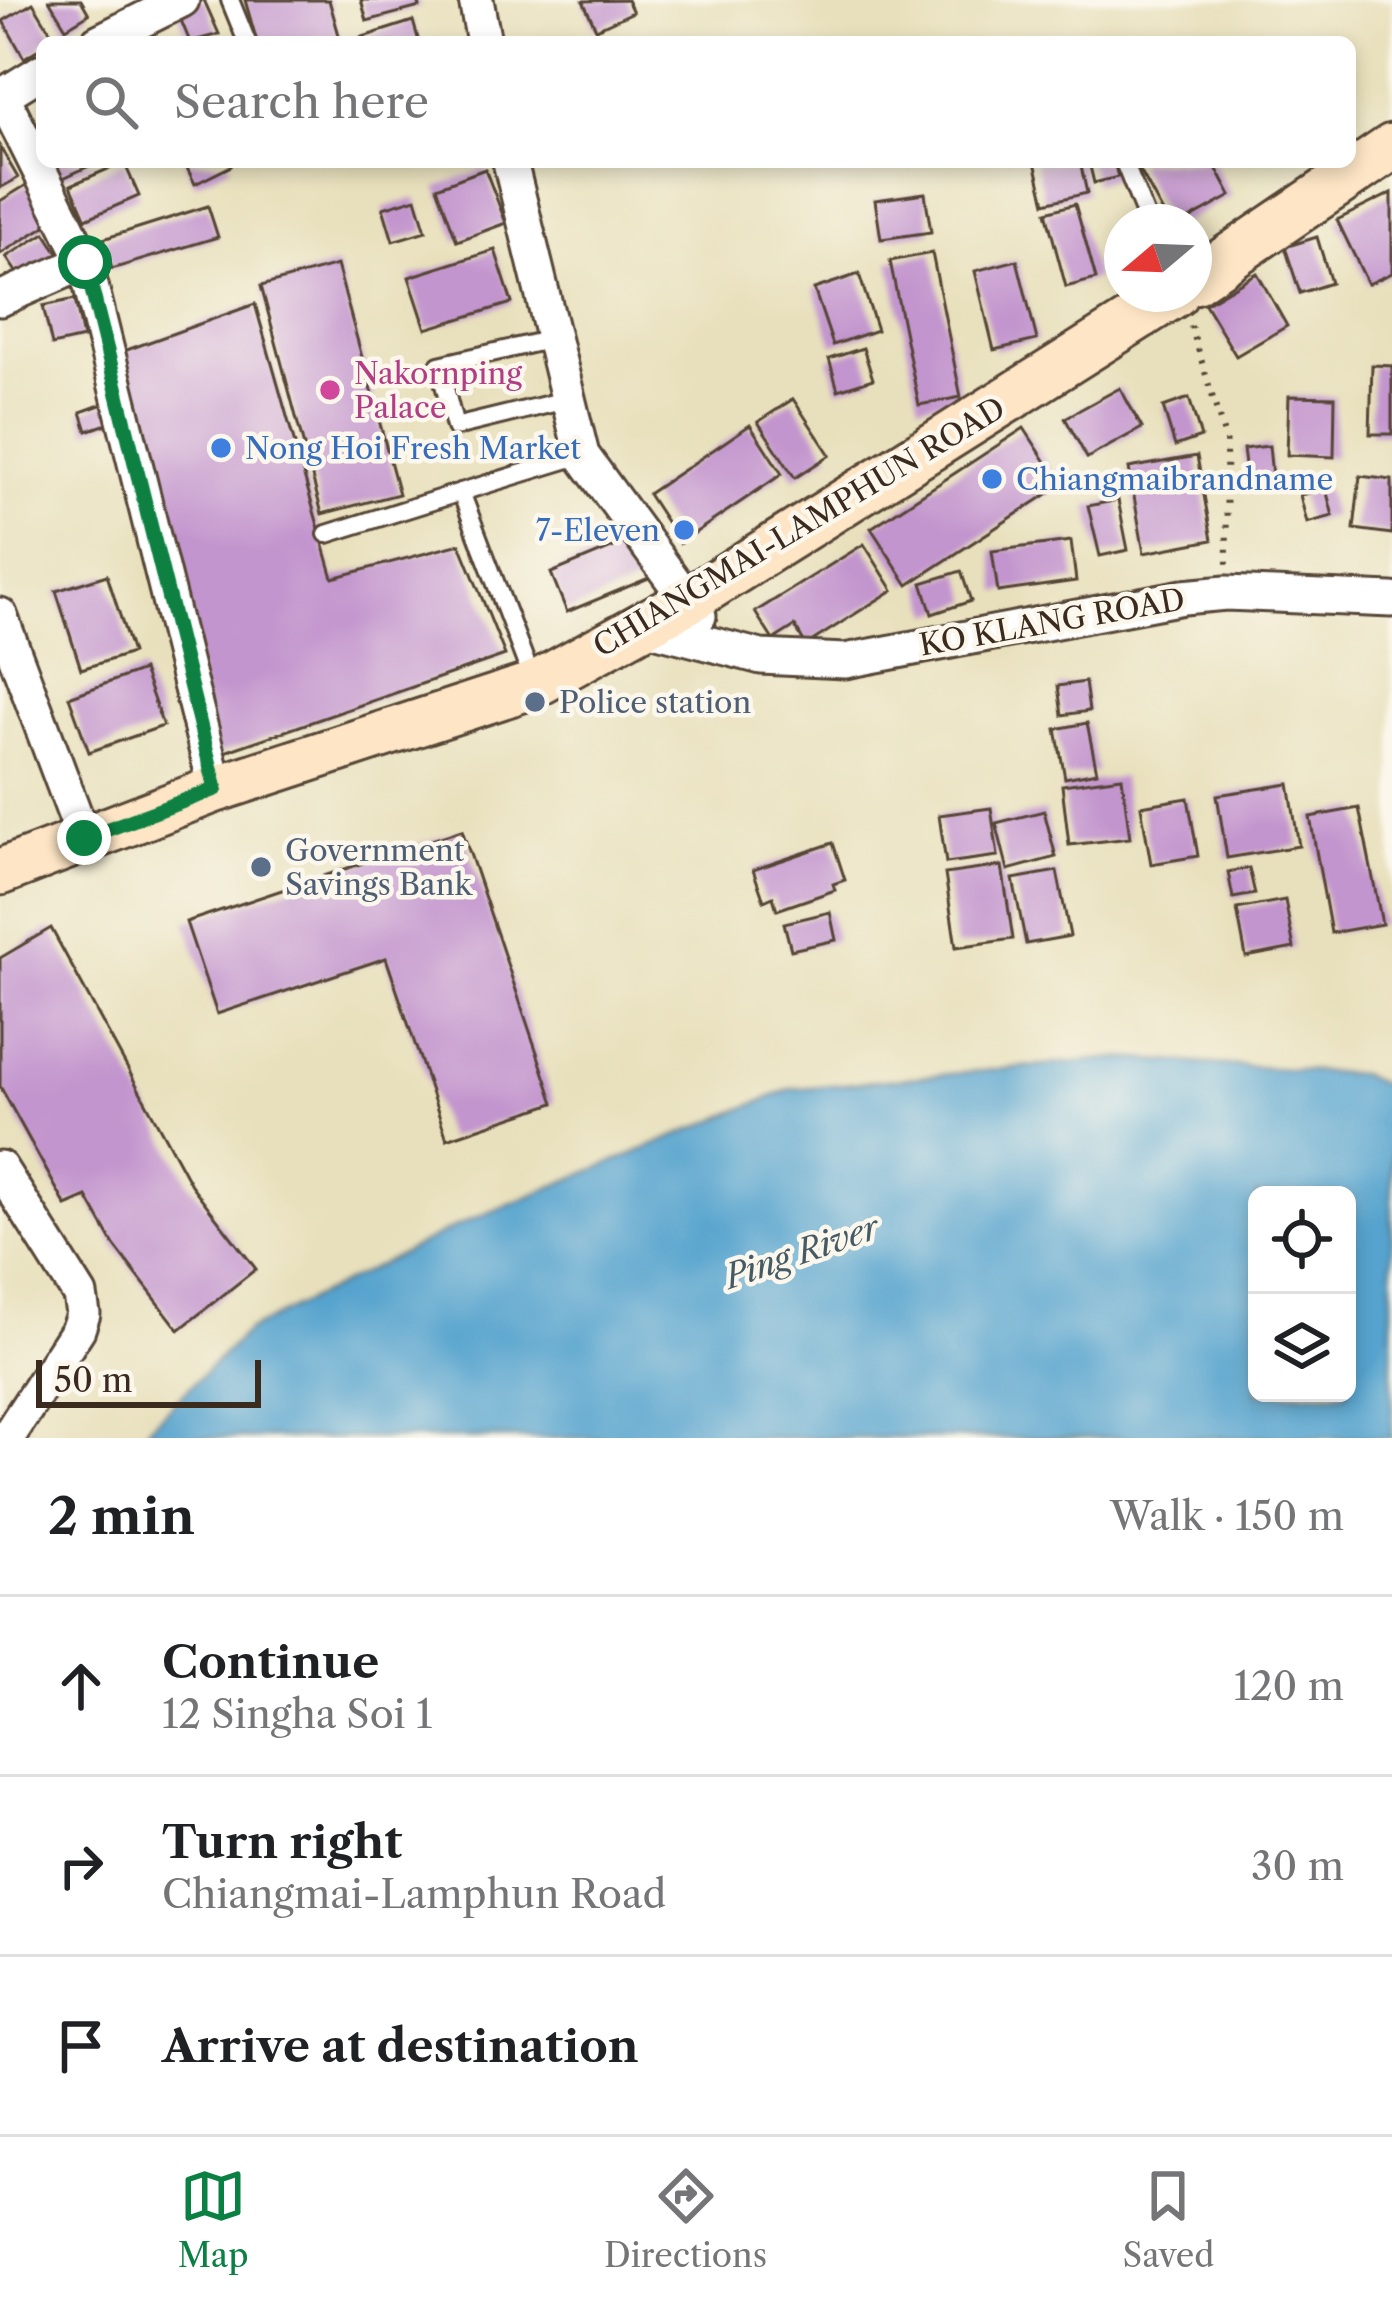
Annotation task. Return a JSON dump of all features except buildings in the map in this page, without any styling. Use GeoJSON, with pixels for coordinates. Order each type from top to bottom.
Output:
{"type":"FeatureCollection","features":[{"type":"Feature","properties":{"kind":"main road","name":"CHIANGMAI-LAMPHUN ROAD"},"geometry":{"type":"LineString","coordinates":[[1212,275],[1392,147]]}},
{"type":"Feature","properties":{"kind":"main road","name":"CHIANGMAI-LAMPHUN ROAD"},"geometry":{"type":"LineString","coordinates":[[0,872],[216,789],[535,685],[689,600],[1156,312]]}},
{"type":"Feature","properties":{"kind":"street"},"geometry":{"type":"LineString","coordinates":[[110,36],[182,0]]}},
{"type":"Feature","properties":{"kind":"street"},"geometry":{"type":"LineString","coordinates":[[476,0],[483,36]]}},
{"type":"Feature","properties":{"kind":"street"},"geometry":{"type":"LineString","coordinates":[[36,75],[1,96],[36,165]]}},
{"type":"Feature","properties":{"kind":"street"},"geometry":{"type":"LineString","coordinates":[[37,168],[85,262],[216,789]]}},
{"type":"Feature","properties":{"kind":"street"},"geometry":{"type":"LineString","coordinates":[[511,168],[582,454],[715,643]]}},
{"type":"Feature","properties":{"kind":"street"},"geometry":{"type":"LineString","coordinates":[[0,299],[85,262]]}},
{"type":"Feature","properties":{"kind":"street","name":"KO KLANG ROAD"},"geometry":{"type":"LineString","coordinates":[[642,626],[761,657],[845,661],[1036,623],[1226,593],[1392,599]]}},
{"type":"Feature","properties":{"kind":"street"},"geometry":{"type":"LineString","coordinates":[[0,615],[84,838]]}},
{"type":"Feature","properties":{"kind":"street"},"geometry":{"type":"LineString","coordinates":[[0,1168],[80,1295],[83,1313],[78,1329],[7,1438]]}},
{"type":"Feature","properties":{"kind":"lane"},"geometry":{"type":"LineString","coordinates":[[230,0],[245,36]]}},
{"type":"Feature","properties":{"kind":"lane"},"geometry":{"type":"LineString","coordinates":[[1126,168],[1141,204]]}},
{"type":"Feature","properties":{"kind":"lane"},"geometry":{"type":"LineString","coordinates":[[552,339],[439,365],[455,427],[566,400]]}},
{"type":"Feature","properties":{"kind":"lane"},"geometry":{"type":"LineString","coordinates":[[327,534],[582,454]]}},
{"type":"Feature","properties":{"kind":"lane"},"geometry":{"type":"LineString","coordinates":[[461,492],[535,685]]}},
{"type":"Feature","properties":{"kind":"path"},"geometry":{"type":"LineString","coordinates":[[1189,312],[1226,441],[1226,593]]}},
{"type":"Feature","properties":{"kind":"water","name":"Ping River"},"geometry":{"type":"Polygon","coordinates":[[[1119,1058],[1360,1074],[1392,1089],[1392,1438],[138,1438],[247,1331],[461,1224],[791,1089],[1119,1058]]]}},
{"type":"Feature","properties":{"kind":"place","name":"Nakornping Palace"},"geometry":{"type":"Point","coordinates":[330,390]}},
{"type":"Feature","properties":{"kind":"place","name":"Nong Hoi Fresh Market"},"geometry":{"type":"Point","coordinates":[221,448]}},
{"type":"Feature","properties":{"kind":"place","name":"Chiangmaibrandname"},"geometry":{"type":"Point","coordinates":[992,479]}},
{"type":"Feature","properties":{"kind":"place","name":"7-Eleven"},"geometry":{"type":"Point","coordinates":[684,530]}},
{"type":"Feature","properties":{"kind":"place","name":"Police station"},"geometry":{"type":"Point","coordinates":[535,702]}},
{"type":"Feature","properties":{"kind":"place","name":"Government Savings Bank"},"geometry":{"type":"Point","coordinates":[261,867]}},
{"type":"Feature","properties":{"kind":"route"},"geometry":{"type":"LineString","coordinates":[[84,838],[216,789],[85,262]]}}]}
